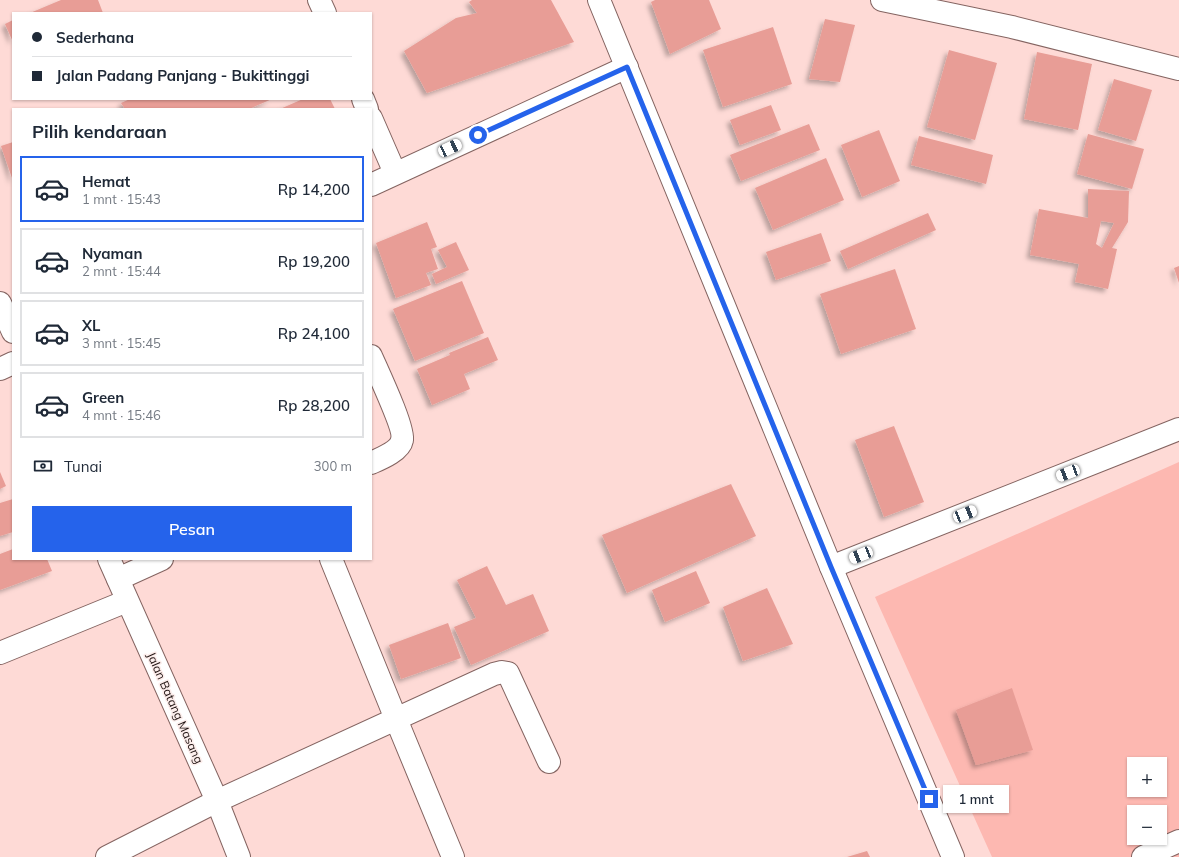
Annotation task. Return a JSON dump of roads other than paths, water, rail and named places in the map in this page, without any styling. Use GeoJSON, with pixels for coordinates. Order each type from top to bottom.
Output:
{"type":"FeatureCollection","features":[{"type":"Feature","properties":{"kind":"main road"},"geometry":{"type":"LineString","coordinates":[[319,0],[325,12]]}},
{"type":"Feature","properties":{"kind":"main road"},"geometry":{"type":"LineString","coordinates":[[599,0],[831,567],[953,857]]}},
{"type":"Feature","properties":{"kind":"main road"},"geometry":{"type":"LineString","coordinates":[[882,0],[1012,27],[1179,69]]}},
{"type":"Feature","properties":{"kind":"main road"},"geometry":{"type":"LineString","coordinates":[[372,184],[627,67]]}},
{"type":"Feature","properties":{"kind":"main road"},"geometry":{"type":"LineString","coordinates":[[372,120],[395,173]]}},
{"type":"Feature","properties":{"kind":"main road"},"geometry":{"type":"LineString","coordinates":[[0,303],[12,330]]}},
{"type":"Feature","properties":{"kind":"main road"},"geometry":{"type":"LineString","coordinates":[[372,358],[402,430],[402,440],[397,449],[372,463]]}},
{"type":"Feature","properties":{"kind":"main road"},"geometry":{"type":"LineString","coordinates":[[0,369],[12,363]]}},
{"type":"Feature","properties":{"kind":"main road"},"geometry":{"type":"LineString","coordinates":[[831,567],[1179,430]]}},
{"type":"Feature","properties":{"kind":"main road","name":"Jalan Batang Masang"},"geometry":{"type":"LineString","coordinates":[[110,560],[127,601],[217,801],[239,857]]}},
{"type":"Feature","properties":{"kind":"main road"},"geometry":{"type":"LineString","coordinates":[[118,579],[160,560]]}},
{"type":"Feature","properties":{"kind":"main road"},"geometry":{"type":"LineString","coordinates":[[331,560],[453,857]]}},
{"type":"Feature","properties":{"kind":"main road"},"geometry":{"type":"LineString","coordinates":[[0,653],[127,601]]}},
{"type":"Feature","properties":{"kind":"main road"},"geometry":{"type":"LineString","coordinates":[[107,857],[217,801],[494,674],[502,672],[508,673],[549,762]]}},
{"type":"Feature","properties":{"kind":"main road"},"geometry":{"type":"LineString","coordinates":[[1143,857],[1179,841]]}}]}
